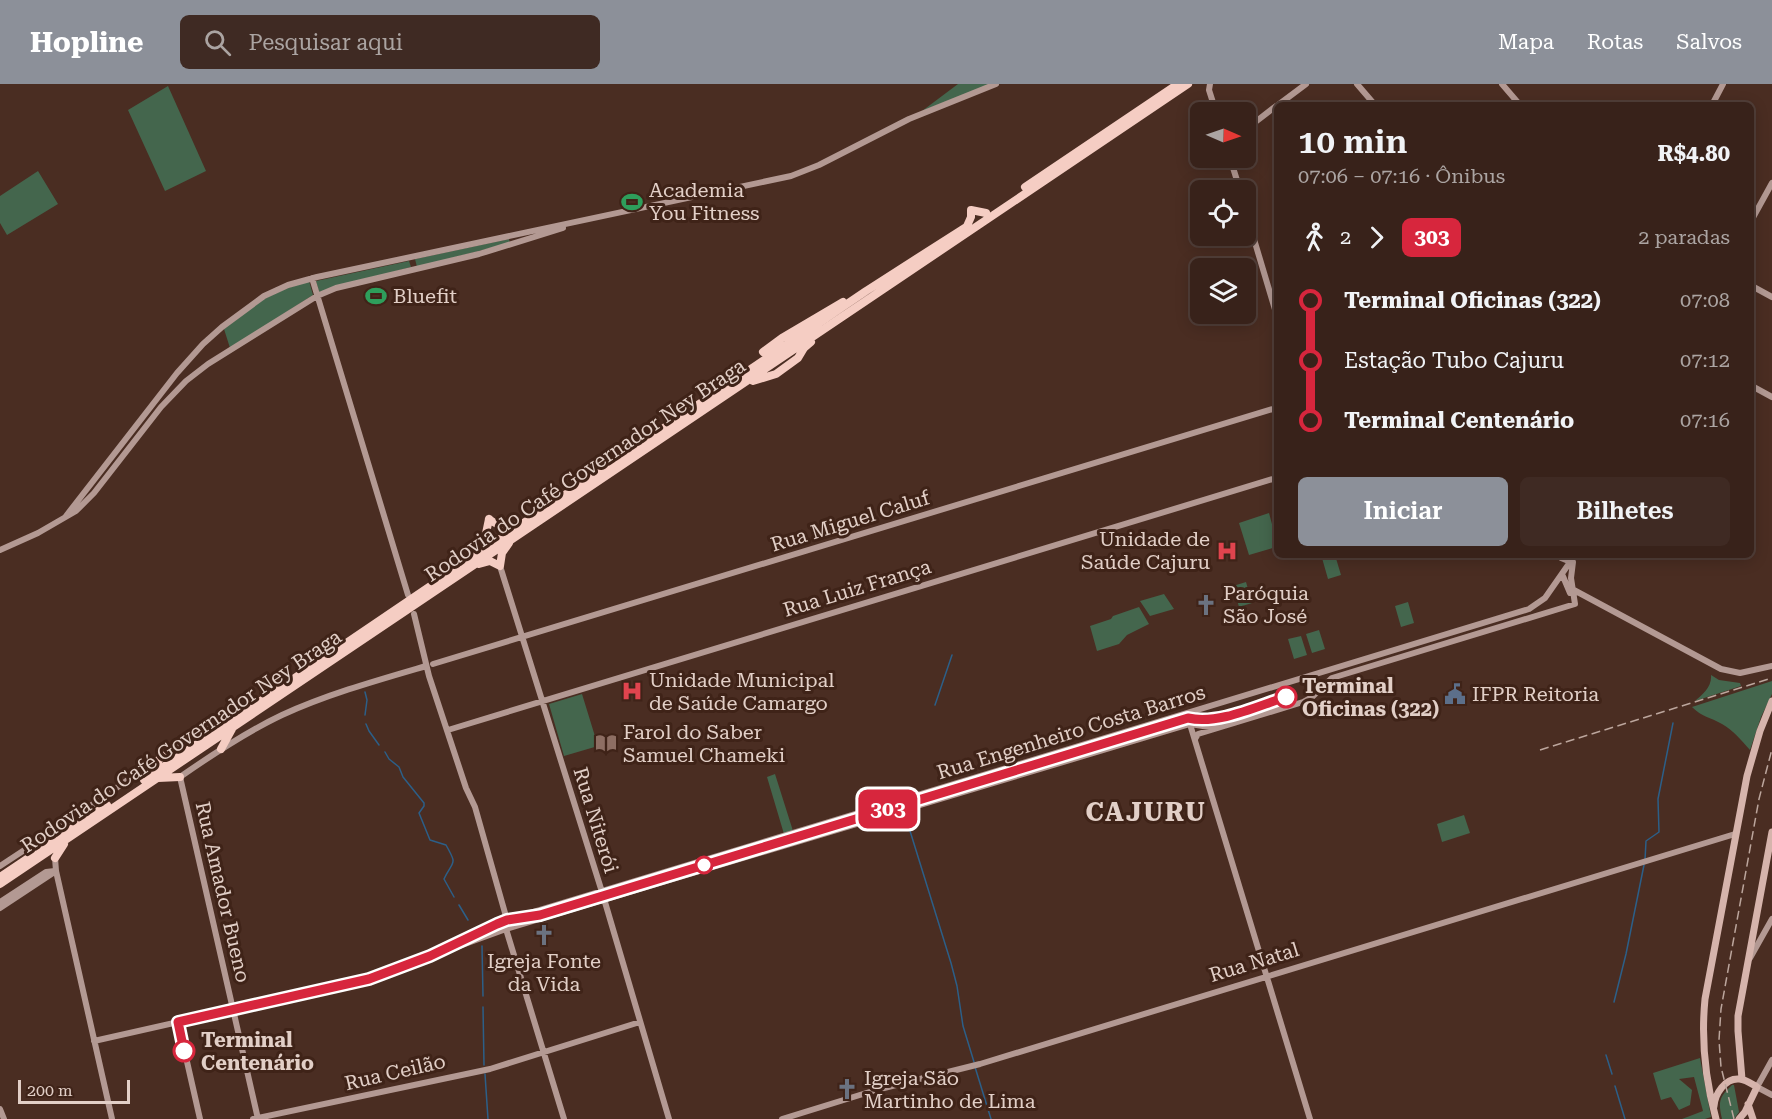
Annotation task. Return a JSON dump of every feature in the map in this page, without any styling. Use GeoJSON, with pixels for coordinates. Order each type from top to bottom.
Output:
{"type":"FeatureCollection","features":[{"type":"Feature","properties":{"kind":"highway"},"geometry":{"type":"LineString","coordinates":[[1165,93],[1172,84]]}},
{"type":"Feature","properties":{"kind":"highway"},"geometry":{"type":"LineString","coordinates":[[1165,93],[1178,84]]}},
{"type":"Feature","properties":{"kind":"highway","name":"Rodovia do Café Governador Ney Braga"},"geometry":{"type":"LineString","coordinates":[[0,877],[472,566],[730,392],[757,379],[776,374],[790,365],[806,346],[838,319],[1188,84]]}},
{"type":"Feature","properties":{"kind":"highway","name":"Rodovia do Café Governador Ney Braga"},"geometry":{"type":"LineString","coordinates":[[0,884],[866,291],[968,226],[971,210],[986,213],[1165,93]]}},
{"type":"Feature","properties":{"kind":"highway"},"geometry":{"type":"LineString","coordinates":[[763,352],[829,309],[866,291]]}},
{"type":"Feature","properties":{"kind":"highway"},"geometry":{"type":"LineString","coordinates":[[463,566],[486,534],[495,531],[497,525],[508,527],[528,522]]}},
{"type":"Feature","properties":{"kind":"highway"},"geometry":{"type":"LineString","coordinates":[[472,566],[490,561],[500,566],[502,553],[513,538]]}},
{"type":"Feature","properties":{"kind":"highway"},"geometry":{"type":"LineString","coordinates":[[221,749],[232,724]]}},
{"type":"Feature","properties":{"kind":"highway"},"geometry":{"type":"LineString","coordinates":[[141,782],[162,756]]}},
{"type":"Feature","properties":{"kind":"highway"},"geometry":{"type":"LineString","coordinates":[[157,778],[180,777]]}},
{"type":"Feature","properties":{"kind":"highway"},"geometry":{"type":"LineString","coordinates":[[55,858],[58,850],[72,835]]}},
{"type":"Feature","properties":{"kind":"main road"},"geometry":{"type":"LineString","coordinates":[[1715,1116],[1704,1063],[1704,1016],[1708,981],[1752,753],[1772,701]]}},
{"type":"Feature","properties":{"kind":"main road"},"geometry":{"type":"LineString","coordinates":[[1742,1078],[1738,1027],[1772,832]]}},
{"type":"Feature","properties":{"kind":"main road"},"geometry":{"type":"LineString","coordinates":[[1715,1116],[1715,1098],[1721,1089],[1733,1080],[1742,1078],[1757,1087],[1738,1119]]}},
{"type":"Feature","properties":{"kind":"main road"},"geometry":{"type":"LineString","coordinates":[[1748,1104],[1753,1119]]}},
{"type":"Feature","properties":{"kind":"street"},"geometry":{"type":"LineString","coordinates":[[66,516],[177,373],[203,344],[264,296],[288,285],[312,278],[784,177],[826,162],[903,122],[996,84]]}},
{"type":"Feature","properties":{"kind":"street"},"geometry":{"type":"LineString","coordinates":[[1282,102],[1306,84]]}},
{"type":"Feature","properties":{"kind":"street"},"geometry":{"type":"LineString","coordinates":[[1357,84],[1372,102]]}},
{"type":"Feature","properties":{"kind":"street"},"geometry":{"type":"LineString","coordinates":[[1502,84],[1517,102]]}},
{"type":"Feature","properties":{"kind":"street"},"geometry":{"type":"LineString","coordinates":[[1714,102],[1723,84]]}},
{"type":"Feature","properties":{"kind":"street"},"geometry":{"type":"LineString","coordinates":[[1210,87],[1214,102]]}},
{"type":"Feature","properties":{"kind":"street"},"geometry":{"type":"LineString","coordinates":[[1256,122],[1274,108]]}},
{"type":"Feature","properties":{"kind":"street"},"geometry":{"type":"LineString","coordinates":[[1754,216],[1772,183]]}},
{"type":"Feature","properties":{"kind":"street"},"geometry":{"type":"LineString","coordinates":[[0,550],[38,533],[86,503],[160,407],[186,381],[208,364],[317,296],[336,288],[480,254],[589,219]]}},
{"type":"Feature","properties":{"kind":"street"},"geometry":{"type":"LineString","coordinates":[[1256,246],[1274,306]]}},
{"type":"Feature","properties":{"kind":"street"},"geometry":{"type":"LineString","coordinates":[[312,278],[408,595]]}},
{"type":"Feature","properties":{"kind":"street"},"geometry":{"type":"LineString","coordinates":[[1754,287],[1772,297]]}},
{"type":"Feature","properties":{"kind":"street"},"geometry":{"type":"LineString","coordinates":[[1754,388],[1772,397]]}},
{"type":"Feature","properties":{"kind":"street","name":"Rua Miguel Caluf"},"geometry":{"type":"LineString","coordinates":[[180,777],[254,729],[295,710],[354,688],[1274,409]]}},
{"type":"Feature","properties":{"kind":"street","name":"Rua Luiz França"},"geometry":{"type":"LineString","coordinates":[[448,730],[1274,479]]}},
{"type":"Feature","properties":{"kind":"street"},"geometry":{"type":"LineString","coordinates":[[1561,558],[1566,560],[1570,558]]}},
{"type":"Feature","properties":{"kind":"street"},"geometry":{"type":"LineString","coordinates":[[1573,558],[1566,575],[1574,601]]}},
{"type":"Feature","properties":{"kind":"street","name":"Rua Niterói"},"geometry":{"type":"LineString","coordinates":[[500,566],[602,892],[669,1119]]}},
{"type":"Feature","properties":{"kind":"street"},"geometry":{"type":"LineString","coordinates":[[1566,575],[1574,601]]}},
{"type":"Feature","properties":{"kind":"street","name":"Rua Engenheiro Costa Barros"},"geometry":{"type":"LineString","coordinates":[[94,1041],[369,979],[506,929],[1188,718],[1316,674],[1529,609],[1539,603],[1566,575]]}},
{"type":"Feature","properties":{"kind":"street"},"geometry":{"type":"LineString","coordinates":[[1572,589],[1721,669],[1740,673],[1772,666]]}},
{"type":"Feature","properties":{"kind":"street","name":"Rua Engenheiro Costa Barros"},"geometry":{"type":"LineString","coordinates":[[1195,739],[1198,734],[1303,702],[1316,694],[1332,678],[1574,601]]}},
{"type":"Feature","properties":{"kind":"street"},"geometry":{"type":"LineString","coordinates":[[414,614],[424,655],[430,665],[432,683],[466,788],[475,807],[507,920],[506,929],[564,1119]]}},
{"type":"Feature","properties":{"kind":"street"},"geometry":{"type":"LineString","coordinates":[[1316,674],[1319,683],[1316,694]]}},
{"type":"Feature","properties":{"kind":"street"},"geometry":{"type":"LineString","coordinates":[[1188,718],[1310,1119]]}},
{"type":"Feature","properties":{"kind":"street","name":"Rua Engenheiro Costa Barros"},"geometry":{"type":"LineString","coordinates":[[507,920],[1188,718],[1216,728]]}},
{"type":"Feature","properties":{"kind":"street"},"geometry":{"type":"LineString","coordinates":[[0,866],[197,732],[232,724]]}},
{"type":"Feature","properties":{"kind":"street","name":"Rua Amador Bueno"},"geometry":{"type":"LineString","coordinates":[[180,777],[256,1119]]}},
{"type":"Feature","properties":{"kind":"street","name":"Rua Natal"},"geometry":{"type":"LineString","coordinates":[[782,1119],[876,1090],[980,1064],[1736,834]]}},
{"type":"Feature","properties":{"kind":"street"},"geometry":{"type":"LineString","coordinates":[[55,858],[112,1119]]}},
{"type":"Feature","properties":{"kind":"street"},"geometry":{"type":"LineString","coordinates":[[0,902],[46,872],[56,871]]}},
{"type":"Feature","properties":{"kind":"street"},"geometry":{"type":"LineString","coordinates":[[0,908],[56,871]]}},
{"type":"Feature","properties":{"kind":"street"},"geometry":{"type":"LineString","coordinates":[[1748,961],[1772,919]]}},
{"type":"Feature","properties":{"kind":"street"},"geometry":{"type":"LineString","coordinates":[[178,1022],[200,1119]]}},
{"type":"Feature","properties":{"kind":"street","name":"Rua Ceilão"},"geometry":{"type":"LineString","coordinates":[[256,1119],[490,1069],[640,1022]]}},
{"type":"Feature","properties":{"kind":"street"},"geometry":{"type":"LineString","coordinates":[[1772,1060],[1757,1087],[1772,1095]]}},
{"type":"Feature","properties":{"kind":"street"},"geometry":{"type":"LineString","coordinates":[[0,1110],[4,1119]]}},
{"type":"Feature","properties":{"kind":"green space"},"geometry":{"type":"Polygon","coordinates":[[[958,84],[991,84],[922,111],[958,84]]]}},
{"type":"Feature","properties":{"kind":"green space"},"geometry":{"type":"Polygon","coordinates":[[[168,86],[206,171],[165,191],[128,110],[168,86]]]}},
{"type":"Feature","properties":{"kind":"green space"},"geometry":{"type":"Polygon","coordinates":[[[38,171],[58,204],[7,235],[0,223],[0,196],[38,171]]]}},
{"type":"Feature","properties":{"kind":"green space"},"geometry":{"type":"Polygon","coordinates":[[[509,239],[510,243],[417,267],[415,259],[509,239]]]}},
{"type":"Feature","properties":{"kind":"green space"},"geometry":{"type":"Polygon","coordinates":[[[409,261],[411,267],[319,292],[316,281],[409,261]]]}},
{"type":"Feature","properties":{"kind":"green space"},"geometry":{"type":"Polygon","coordinates":[[[309,281],[313,295],[230,348],[224,329],[264,299],[309,281]]]}},
{"type":"Feature","properties":{"kind":"green space"},"geometry":{"type":"Polygon","coordinates":[[[1269,513],[1274,532],[1274,548],[1249,555],[1239,523],[1269,513]]]}},
{"type":"Feature","properties":{"kind":"green space"},"geometry":{"type":"Polygon","coordinates":[[[1322,558],[1336,558],[1341,575],[1328,579],[1322,558]]]}},
{"type":"Feature","properties":{"kind":"green space"},"geometry":{"type":"Polygon","coordinates":[[[1246,582],[1252,603],[1239,607],[1233,586],[1246,582]]]}},
{"type":"Feature","properties":{"kind":"green space"},"geometry":{"type":"Polygon","coordinates":[[[1164,594],[1174,609],[1150,616],[1140,601],[1164,594]]]}},
{"type":"Feature","properties":{"kind":"green space"},"geometry":{"type":"Polygon","coordinates":[[[1408,602],[1414,623],[1401,627],[1395,606],[1408,602]]]}},
{"type":"Feature","properties":{"kind":"green space"},"geometry":{"type":"Polygon","coordinates":[[[1139,607],[1149,624],[1127,635],[1119,644],[1097,651],[1090,626],[1139,607]]]}},
{"type":"Feature","properties":{"kind":"green space"},"geometry":{"type":"Polygon","coordinates":[[[1319,630],[1325,649],[1312,653],[1306,634],[1319,630]]]}},
{"type":"Feature","properties":{"kind":"green space"},"geometry":{"type":"Polygon","coordinates":[[[1301,636],[1307,655],[1294,659],[1288,639],[1301,636]]]}},
{"type":"Feature","properties":{"kind":"green space"},"geometry":{"type":"Polygon","coordinates":[[[1711,675],[1719,680],[1740,683],[1741,686],[1695,701],[1708,687],[1711,675]]]}},
{"type":"Feature","properties":{"kind":"green space"},"geometry":{"type":"Polygon","coordinates":[[[1772,681],[1772,694],[1761,717],[1750,750],[1730,729],[1692,707],[1772,681]]]}},
{"type":"Feature","properties":{"kind":"green space"},"geometry":{"type":"Polygon","coordinates":[[[582,694],[598,746],[564,756],[549,704],[582,694]]]}},
{"type":"Feature","properties":{"kind":"green space"},"geometry":{"type":"Polygon","coordinates":[[[775,774],[793,831],[784,834],[767,777],[775,774]]]}},
{"type":"Feature","properties":{"kind":"green space"},"geometry":{"type":"Polygon","coordinates":[[[1464,815],[1470,833],[1442,842],[1437,824],[1464,815]]]}},
{"type":"Feature","properties":{"kind":"green space"},"geometry":{"type":"Polygon","coordinates":[[[1700,1058],[1711,1117],[1682,1119],[1703,1111],[1694,1077],[1679,1079],[1692,1090],[1690,1105],[1679,1110],[1671,1097],[1661,1100],[1653,1073],[1700,1058]]]}},
{"type":"Feature","properties":{"kind":"green space"},"geometry":{"type":"Polygon","coordinates":[[[1734,1085],[1739,1112],[1734,1119],[1722,1119],[1721,1100],[1734,1085]]]}},
{"type":"Feature","properties":{"kind":"waterway"},"geometry":{"type":"LineString","coordinates":[[935,705],[952,655]]}},
{"type":"Feature","properties":{"kind":"waterway"},"geometry":{"type":"LineString","coordinates":[[365,692],[367,700],[365,715]]}},
{"type":"Feature","properties":{"kind":"waterway"},"geometry":{"type":"LineString","coordinates":[[1645,860],[1646,841],[1659,832],[1658,799],[1673,723]]}},
{"type":"Feature","properties":{"kind":"waterway"},"geometry":{"type":"LineString","coordinates":[[366,724],[379,745]]}},
{"type":"Feature","properties":{"kind":"waterway"},"geometry":{"type":"LineString","coordinates":[[385,752],[389,759],[399,767],[403,777],[424,803],[419,813],[430,840],[446,845],[452,856],[453,863],[444,879],[454,897]]}},
{"type":"Feature","properties":{"kind":"waterway"},"geometry":{"type":"LineString","coordinates":[[906,818],[951,963],[963,1026],[974,1062]]}},
{"type":"Feature","properties":{"kind":"waterway"},"geometry":{"type":"LineString","coordinates":[[1614,1002],[1644,865]]}},
{"type":"Feature","properties":{"kind":"waterway"},"geometry":{"type":"LineString","coordinates":[[459,905],[468,920]]}},
{"type":"Feature","properties":{"kind":"waterway"},"geometry":{"type":"LineString","coordinates":[[482,946],[483,996]]}},
{"type":"Feature","properties":{"kind":"waterway"},"geometry":{"type":"LineString","coordinates":[[483,1007],[484,1065]]}},
{"type":"Feature","properties":{"kind":"waterway"},"geometry":{"type":"LineString","coordinates":[[1606,1055],[1612,1074]]}},
{"type":"Feature","properties":{"kind":"waterway"},"geometry":{"type":"LineString","coordinates":[[975,1067],[991,1119]]}},
{"type":"Feature","properties":{"kind":"waterway"},"geometry":{"type":"LineString","coordinates":[[485,1074],[488,1119]]}},
{"type":"Feature","properties":{"kind":"waterway"},"geometry":{"type":"LineString","coordinates":[[1615,1086],[1625,1119]]}},
{"type":"Feature","properties":{"kind":"railway"},"geometry":{"type":"LineString","coordinates":[[1540,750],[1772,678]]}},
{"type":"Feature","properties":{"kind":"railway"},"geometry":{"type":"LineString","coordinates":[[1390,711],[1413,709],[1435,716]]}},
{"type":"Feature","properties":{"kind":"railway"},"geometry":{"type":"LineString","coordinates":[[1734,1119],[1721,1067],[1719,1040],[1721,1009],[1759,799],[1772,749]]}},
{"type":"Feature","properties":{"kind":"bus line","name":"303"},"geometry":{"type":"LineString","coordinates":[[184,1051],[178,1022],[369,979],[430,956],[507,920],[540,915],[1188,718],[1198,720],[1218,718],[1286,697]]}},
{"type":"Feature","properties":{"kind":"place","name":"Academia You Fitness"},"geometry":{"type":"Point","coordinates":[632,202]}},
{"type":"Feature","properties":{"kind":"place","name":"Bluefit"},"geometry":{"type":"Point","coordinates":[376,296]}},
{"type":"Feature","properties":{"kind":"place","name":"Unidade de Saúde Cajuru"},"geometry":{"type":"Point","coordinates":[1227,551]}},
{"type":"Feature","properties":{"kind":"place","name":"Paróquia São José"},"geometry":{"type":"Point","coordinates":[1206,605]}},
{"type":"Feature","properties":{"kind":"place","name":"Unidade Municipal de Saúde Camargo"},"geometry":{"type":"Point","coordinates":[632,691]}},
{"type":"Feature","properties":{"kind":"place","name":"IFPR Reitoria"},"geometry":{"type":"Point","coordinates":[1455,694]}},
{"type":"Feature","properties":{"kind":"place","name":"Terminal Oficinas (322)"},"geometry":{"type":"Point","coordinates":[1286,697]}},
{"type":"Feature","properties":{"kind":"place","name":"Farol do Saber Samuel Chameki"},"geometry":{"type":"Point","coordinates":[606,743]}},
{"type":"Feature","properties":{"kind":"place","name":"Igreja Fonte da Vida"},"geometry":{"type":"Point","coordinates":[544,935]}},
{"type":"Feature","properties":{"kind":"place","name":"Terminal Centenário"},"geometry":{"type":"Point","coordinates":[184,1051]}},
{"type":"Feature","properties":{"kind":"place","name":"Igreja São Martinho de Lima"},"geometry":{"type":"Point","coordinates":[847,1089]}},
{"type":"Feature","properties":{"kind":"district","name":"CAJURU"},"geometry":{"type":"Point","coordinates":[1146,812]}}]}
